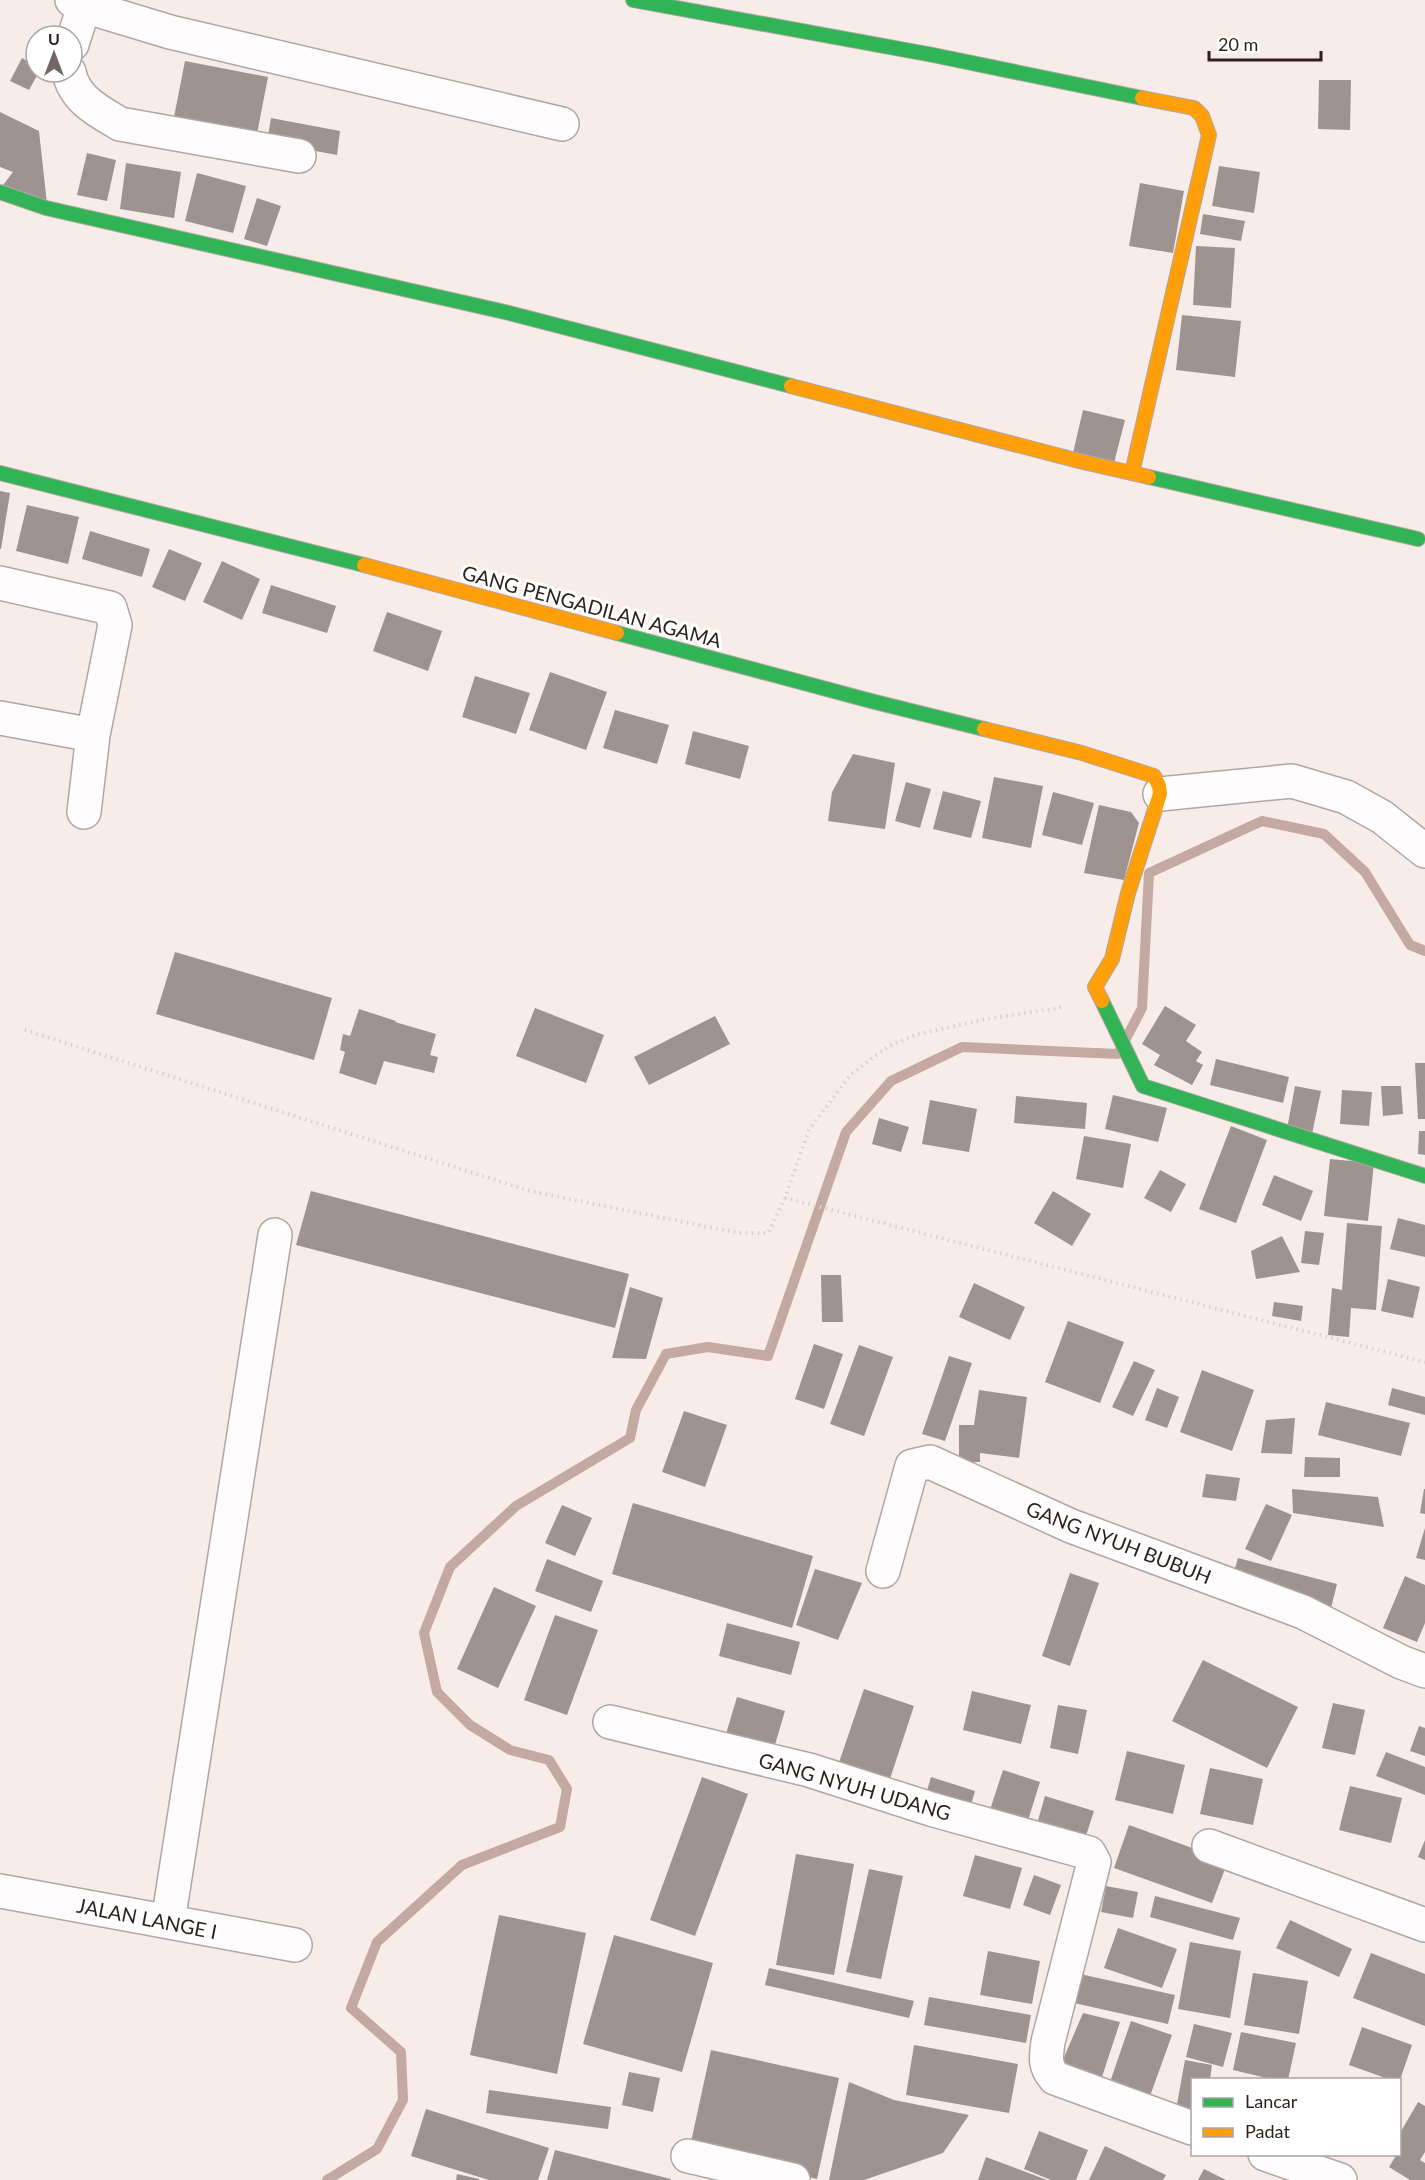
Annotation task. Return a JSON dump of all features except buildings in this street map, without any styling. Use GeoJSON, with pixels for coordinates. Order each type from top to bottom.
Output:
{"type":"FeatureCollection","features":[{"type":"Feature","properties":{"kind":"street"},"geometry":{"type":"LineString","coordinates":[[633,0],[933,55],[1194,108],[1200,112],[1209,135],[1132,473]]}},
{"type":"Feature","properties":{"kind":"street"},"geometry":{"type":"LineString","coordinates":[[76,24],[81,2],[170,32],[562,124]]}},
{"type":"Feature","properties":{"kind":"street"},"geometry":{"type":"LineString","coordinates":[[73,84],[76,91],[95,109],[120,124],[299,156]]}},
{"type":"Feature","properties":{"kind":"street"},"geometry":{"type":"LineString","coordinates":[[0,192],[46,208],[509,313],[1079,461],[1418,540]]}},
{"type":"Feature","properties":{"kind":"street","name":"GANG PENGADILAN AGAMA"},"geometry":{"type":"LineString","coordinates":[[0,473],[326,555],[871,701],[1082,753],[1154,776],[1160,794]]}},
{"type":"Feature","properties":{"kind":"street"},"geometry":{"type":"LineString","coordinates":[[0,583],[110,609],[115,625],[93,735],[84,812]]}},
{"type":"Feature","properties":{"kind":"street"},"geometry":{"type":"LineString","coordinates":[[0,718],[93,735]]}},
{"type":"Feature","properties":{"kind":"street"},"geometry":{"type":"LineString","coordinates":[[1425,851],[1382,817],[1346,797],[1292,781],[1160,794],[1128,893],[1112,959],[1095,987],[1143,1086],[1425,1176]]}},
{"type":"Feature","properties":{"kind":"street"},"geometry":{"type":"LineString","coordinates":[[168,1922],[275,1235]]}},
{"type":"Feature","properties":{"kind":"street","name":"GANG NYUH BUBUH"},"geometry":{"type":"LineString","coordinates":[[883,1571],[912,1466],[930,1462],[1071,1526],[1303,1612],[1401,1662],[1425,1671]]}},
{"type":"Feature","properties":{"kind":"street","name":"GANG NYUH UDANG"},"geometry":{"type":"LineString","coordinates":[[610,1722],[808,1770],[934,1810],[1089,1853],[1094,1862],[1048,2042],[1046,2055],[1048,2070],[1055,2078],[1191,2128]]}},
{"type":"Feature","properties":{"kind":"street"},"geometry":{"type":"LineString","coordinates":[[1209,1846],[1425,1924]]}},
{"type":"Feature","properties":{"kind":"street","name":"JALAN LANGE I"},"geometry":{"type":"LineString","coordinates":[[0,1891],[295,1945]]}},
{"type":"Feature","properties":{"kind":"street"},"geometry":{"type":"LineString","coordinates":[[688,2156],[793,2180]]}},
{"type":"Feature","properties":{"kind":"street"},"geometry":{"type":"LineString","coordinates":[[1271,2156],[1340,2180]]}},
{"type":"Feature","properties":{"kind":"path"},"geometry":{"type":"LineString","coordinates":[[25,1030],[530,1191],[738,1233],[768,1233],[785,1198],[808,1130],[851,1074],[889,1046],[918,1034],[957,1024],[1062,1008],[1090,994],[1095,987]]}},
{"type":"Feature","properties":{"kind":"path"},"geometry":{"type":"LineString","coordinates":[[785,1198],[1425,1362]]}},
{"type":"Feature","properties":{"kind":"waterway"},"geometry":{"type":"LineString","coordinates":[[327,2180],[377,2149],[403,2100],[401,2052],[351,2008],[377,1942],[462,1865],[560,1827],[567,1789],[549,1760],[510,1750],[470,1725],[437,1692],[424,1633],[450,1567],[516,1506],[630,1438],[636,1410],[666,1354],[708,1347],[768,1356],[846,1132],[891,1081],[962,1047],[1118,1054],[1142,1008],[1149,873],[1262,821],[1324,834],[1365,872],[1410,945],[1425,951]]}},
{"type":"Feature","properties":{"kind":"traffic: fast"},"geometry":{"type":"LineString","coordinates":[[633,0],[933,55],[1142,98]]}},
{"type":"Feature","properties":{"kind":"traffic: fast"},"geometry":{"type":"LineString","coordinates":[[0,192],[46,208],[509,313],[791,386]]}},
{"type":"Feature","properties":{"kind":"traffic: fast"},"geometry":{"type":"LineString","coordinates":[[0,473],[364,565]]}},
{"type":"Feature","properties":{"kind":"traffic: fast"},"geometry":{"type":"LineString","coordinates":[[1149,477],[1418,539]]}},
{"type":"Feature","properties":{"kind":"traffic: fast"},"geometry":{"type":"LineString","coordinates":[[617,633],[984,729]]}},
{"type":"Feature","properties":{"kind":"traffic: fast"},"geometry":{"type":"LineString","coordinates":[[1102,1001],[1143,1086],[1425,1176]]}},
{"type":"Feature","properties":{"kind":"traffic: slow"},"geometry":{"type":"LineString","coordinates":[[1132,473],[1209,135],[1202,116],[1194,108],[1142,98]]}},
{"type":"Feature","properties":{"kind":"traffic: slow"},"geometry":{"type":"LineString","coordinates":[[791,386],[1149,477]]}},
{"type":"Feature","properties":{"kind":"traffic: slow"},"geometry":{"type":"LineString","coordinates":[[364,565],[617,633]]}},
{"type":"Feature","properties":{"kind":"traffic: slow"},"geometry":{"type":"LineString","coordinates":[[984,729],[1082,753],[1154,776],[1159,786],[1160,794],[1128,893],[1112,959],[1095,987],[1102,1001]]}}]}
